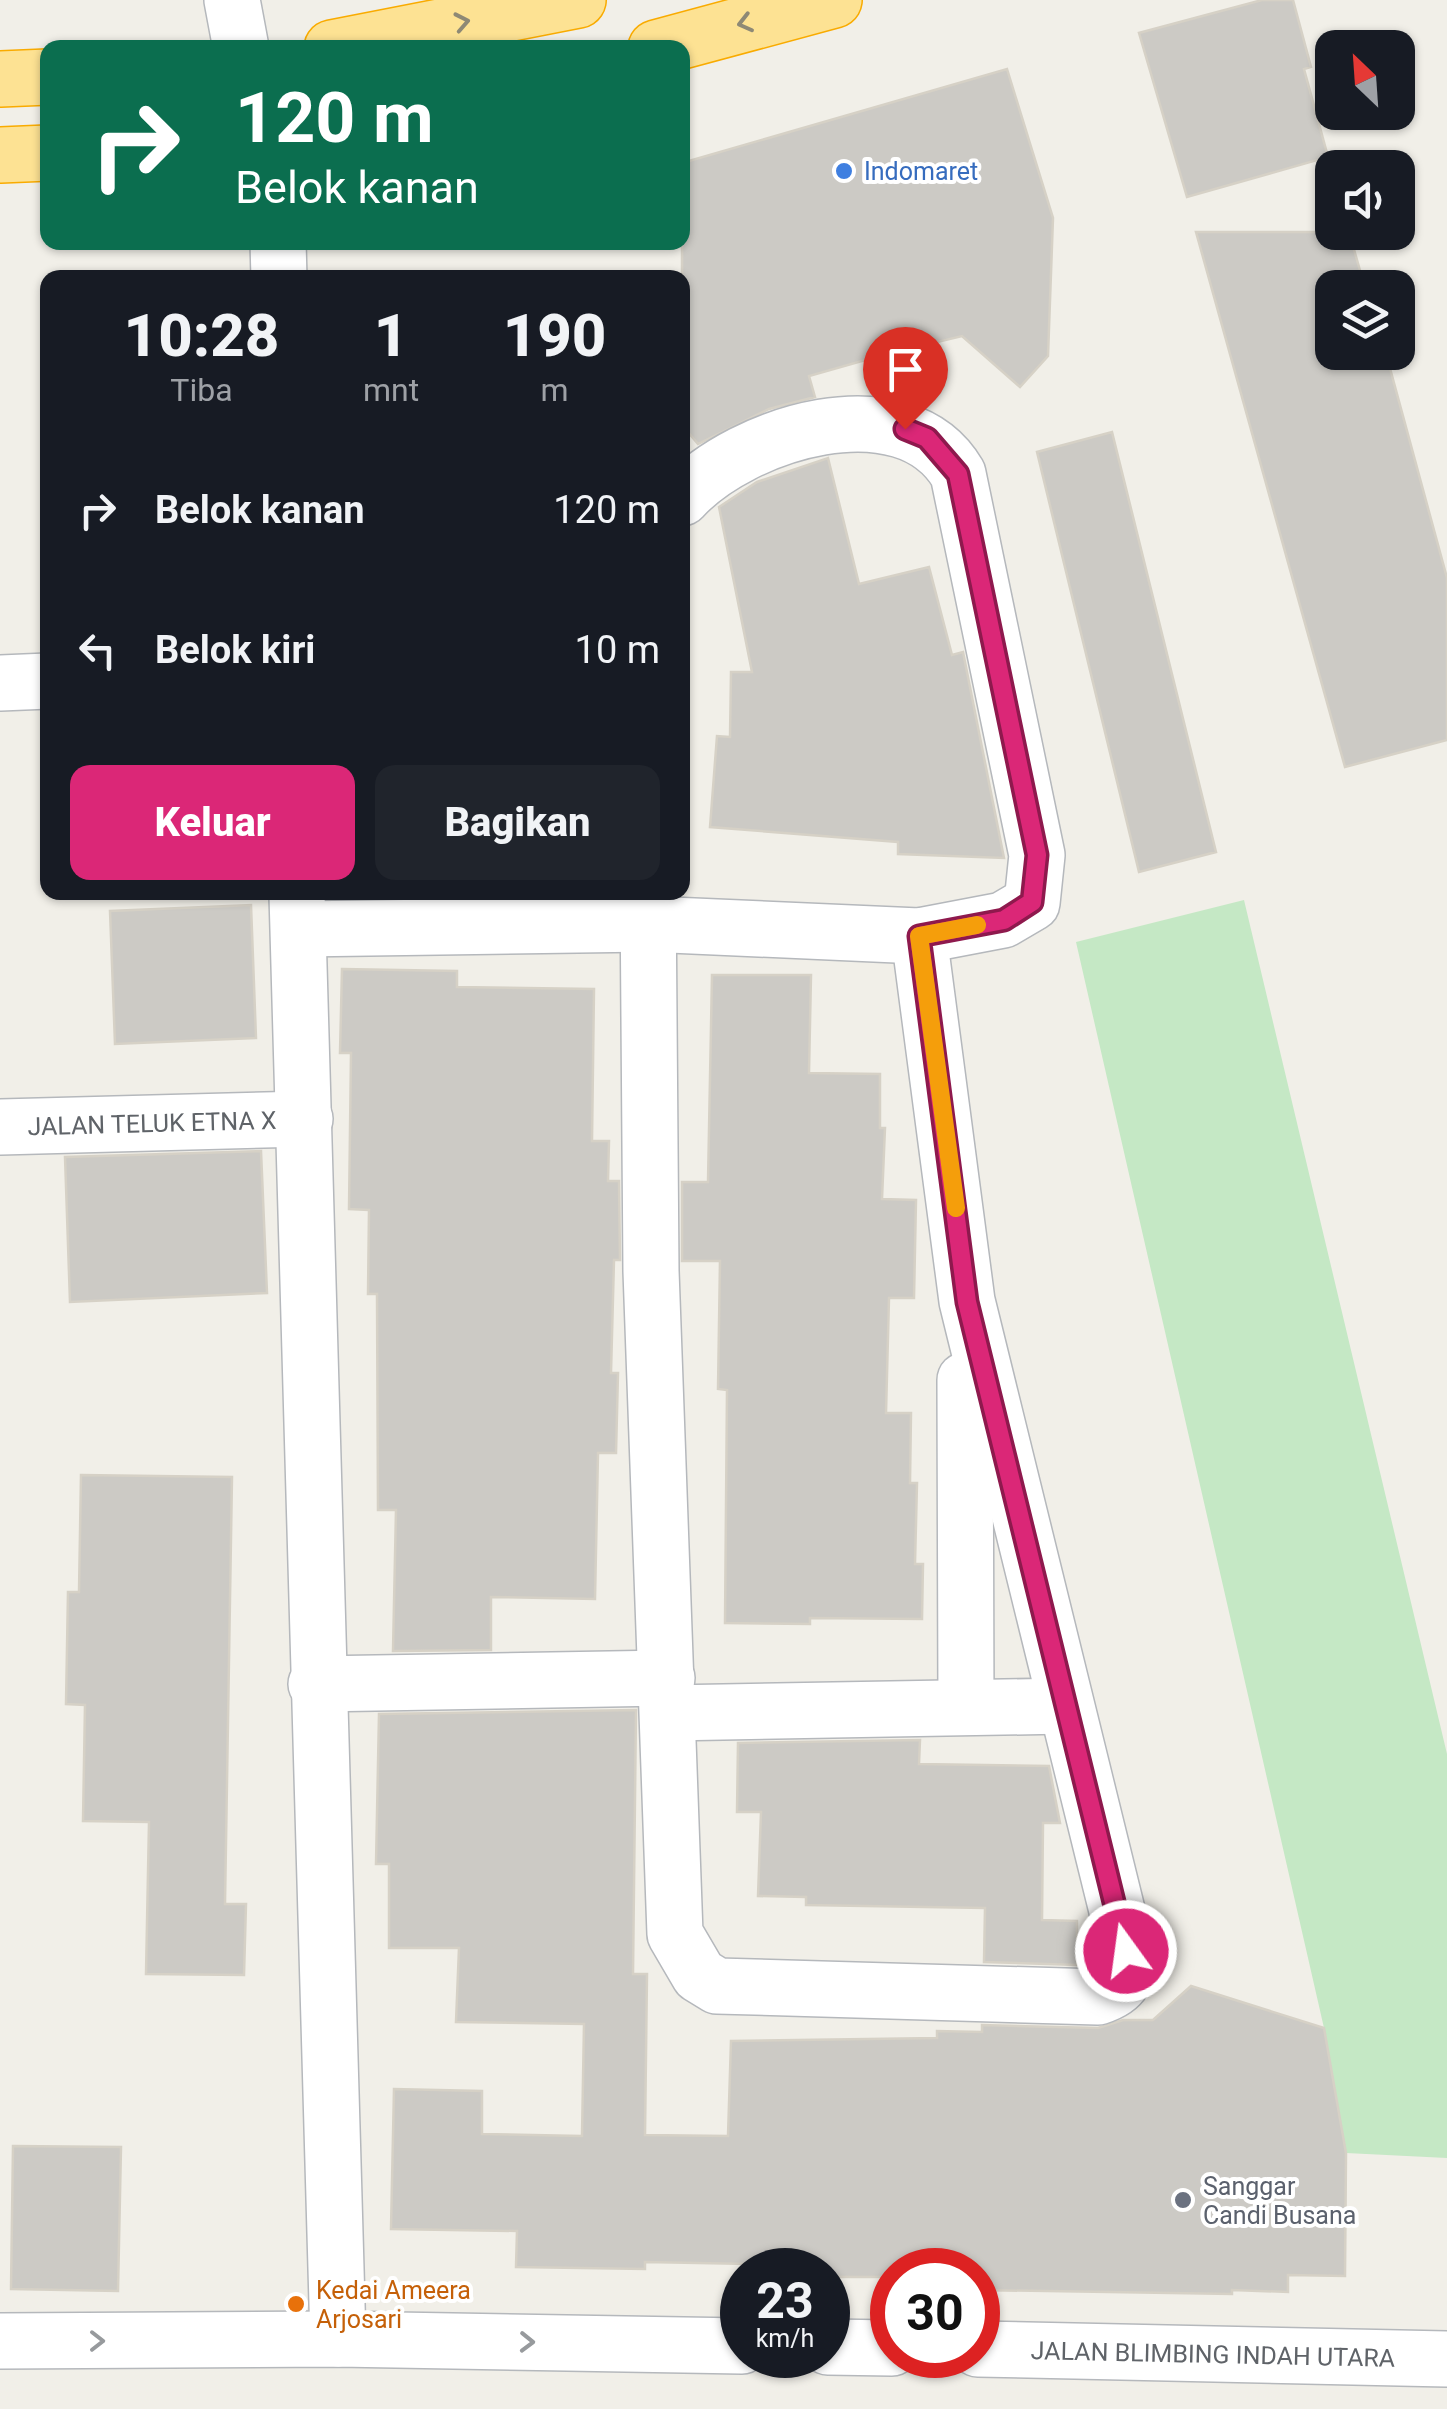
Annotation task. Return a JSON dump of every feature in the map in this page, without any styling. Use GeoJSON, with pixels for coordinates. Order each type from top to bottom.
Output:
{"type":"FeatureCollection","features":[{"type":"Feature","properties":{"kind":"highway"},"geometry":{"type":"LineString","coordinates":[[373,40],[577,0]]}},
{"type":"Feature","properties":{"kind":"highway"},"geometry":{"type":"LineString","coordinates":[[686,40],[834,0]]}},
{"type":"Feature","properties":{"kind":"highway"},"geometry":{"type":"LineString","coordinates":[[0,79],[40,77]]}},
{"type":"Feature","properties":{"kind":"highway"},"geometry":{"type":"LineString","coordinates":[[0,154],[40,153]]}},
{"type":"Feature","properties":{"kind":"street"},"geometry":{"type":"LineString","coordinates":[[232,0],[240,40]]}},
{"type":"Feature","properties":{"kind":"street"},"geometry":{"type":"LineString","coordinates":[[338,2340],[316,1684],[298,911],[648,908],[919,936],[1012,917],[1032,902],[1036,886],[1037,855],[958,474],[927,438],[882,423],[806,432],[743,451],[713,469],[690,491]]}},
{"type":"Feature","properties":{"kind":"street"},"geometry":{"type":"LineString","coordinates":[[0,683],[40,681]]}},
{"type":"Feature","properties":{"kind":"street"},"geometry":{"type":"LineString","coordinates":[[648,908],[651,1271],[676,1934],[700,1975],[718,1986],[1098,1997],[1120,1988],[1128,1964],[967,1302],[919,936]]}},
{"type":"Feature","properties":{"kind":"street","name":"JALAN TELUK ETNA X"},"geometry":{"type":"LineString","coordinates":[[0,1127],[305,1119]]}},
{"type":"Feature","properties":{"kind":"street"},"geometry":{"type":"LineString","coordinates":[[966,1706],[967,1302]]}},
{"type":"Feature","properties":{"kind":"street"},"geometry":{"type":"LineString","coordinates":[[316,1684],[1066,1706]]}},
{"type":"Feature","properties":{"kind":"street"},"geometry":{"type":"LineString","coordinates":[[0,2341],[338,2340],[720,2346]]}},
{"type":"Feature","properties":{"kind":"street","name":"JALAN BLIMBING INDAH UTARA"},"geometry":{"type":"LineString","coordinates":[[1000,2350],[1447,2359]]}},
{"type":"Feature","properties":{"kind":"green space"},"geometry":{"type":"Polygon","coordinates":[[[1244,900],[1447,1754],[1447,2158],[1346,2153],[1324,2028],[1076,942],[1244,900]]]}},
{"type":"Feature","properties":{"kind":"building"},"geometry":{"type":"Polygon","coordinates":[[[1262,0],[1293,0],[1311,67],[1304,69],[1315,109],[1315,130],[1321,130],[1326,150],[1315,150],[1315,161],[1187,197],[1139,33],[1262,0]]]}},
{"type":"Feature","properties":{"kind":"building"},"geometry":{"type":"Polygon","coordinates":[[[1007,69],[1053,218],[1048,356],[1020,387],[962,336],[883,355],[809,376],[815,397],[769,409],[698,444],[690,434],[690,270],[682,270],[682,250],[690,250],[690,161],[1007,69]]]}},
{"type":"Feature","properties":{"kind":"building"},"geometry":{"type":"Polygon","coordinates":[[[1196,232],[1315,232],[1315,250],[1354,250],[1360,270],[1315,270],[1315,370],[1390,370],[1447,578],[1447,740],[1345,767],[1196,232]]]}},
{"type":"Feature","properties":{"kind":"building"},"geometry":{"type":"Polygon","coordinates":[[[1112,432],[1216,852],[1139,872],[1037,452],[1112,432]]]}},
{"type":"Feature","properties":{"kind":"building"},"geometry":{"type":"Polygon","coordinates":[[[828,458],[859,584],[929,567],[952,655],[963,652],[1004,858],[898,854],[898,842],[710,827],[717,736],[730,737],[731,672],[752,672],[719,507],[757,482],[828,458]]]}},
{"type":"Feature","properties":{"kind":"building"},"geometry":{"type":"Polygon","coordinates":[[[251,905],[256,1038],[115,1044],[110,911],[251,905]]]}},
{"type":"Feature","properties":{"kind":"building"},"geometry":{"type":"Polygon","coordinates":[[[342,969],[457,971],[457,987],[594,989],[592,1141],[609,1141],[608,1181],[619,1181],[620,1260],[614,1260],[611,1373],[618,1373],[616,1453],[598,1453],[595,1599],[491,1597],[491,1650],[393,1651],[396,1510],[378,1510],[377,1294],[368,1294],[369,1210],[349,1209],[351,1053],[340,1053],[342,969]]]}},
{"type":"Feature","properties":{"kind":"building"},"geometry":{"type":"Polygon","coordinates":[[[712,975],[811,975],[809,1073],[880,1074],[880,1128],[885,1128],[882,1199],[916,1200],[914,1298],[889,1298],[886,1413],[911,1413],[910,1483],[917,1483],[915,1564],[923,1564],[922,1619],[810,1618],[810,1624],[725,1623],[727,1390],[718,1389],[720,1261],[682,1261],[682,1182],[708,1182],[712,975]]]}},
{"type":"Feature","properties":{"kind":"building"},"geometry":{"type":"Polygon","coordinates":[[[261,1151],[267,1293],[70,1302],[65,1157],[261,1151]]]}},
{"type":"Feature","properties":{"kind":"building"},"geometry":{"type":"Polygon","coordinates":[[[81,1475],[232,1477],[225,1904],[246,1904],[244,1975],[146,1974],[149,1822],[83,1821],[85,1705],[66,1704],[68,1592],[79,1592],[81,1475]]]}},
{"type":"Feature","properties":{"kind":"building"},"geometry":{"type":"Polygon","coordinates":[[[636,1710],[633,1974],[647,1974],[645,2135],[728,2136],[731,2041],[937,2038],[937,2031],[982,2032],[982,2025],[1098,2028],[1123,2020],[1153,2020],[1191,1986],[1324,2028],[1346,2153],[1345,2276],[1288,2275],[1288,2292],[1000,2290],[1000,2248],[870,2248],[870,2277],[850,2277],[850,2248],[720,2248],[720,2263],[645,2262],[645,2269],[516,2267],[517,2231],[391,2229],[394,2089],[482,2091],[482,2134],[582,2136],[584,2024],[456,2022],[459,1948],[389,1948],[389,1864],[376,1864],[379,1714],[636,1710]]]}},
{"type":"Feature","properties":{"kind":"building"},"geometry":{"type":"Polygon","coordinates":[[[920,1740],[919,1764],[1049,1766],[1060,1823],[1043,1823],[1042,1920],[1077,1921],[1077,1965],[984,1962],[985,1908],[806,1905],[806,1897],[758,1896],[761,1812],[737,1812],[738,1743],[920,1740]]]}},
{"type":"Feature","properties":{"kind":"building"},"geometry":{"type":"Polygon","coordinates":[[[13,2146],[121,2147],[118,2291],[11,2289],[13,2146]]]}},
{"type":"Feature","properties":{"kind":"slow traffic"},"geometry":{"type":"LineString","coordinates":[[956,1208],[919,936],[977,925]]}},
{"type":"Feature","properties":{"kind":"place","name":"Indomaret"},"geometry":{"type":"Point","coordinates":[844,171]}},
{"type":"Feature","properties":{"kind":"place","name":"Sanggar Candi Busana"},"geometry":{"type":"Point","coordinates":[1183,2200]}},
{"type":"Feature","properties":{"kind":"place","name":"Kedai Ameera Arjosari"},"geometry":{"type":"Point","coordinates":[296,2304]}},
{"type":"Feature","properties":{"kind":"route"},"geometry":{"type":"LineString","coordinates":[[905,429],[927,438],[948,456],[958,474],[1037,855],[1032,902],[1019,914],[919,936],[967,1302],[1126,1951]]}}]}
